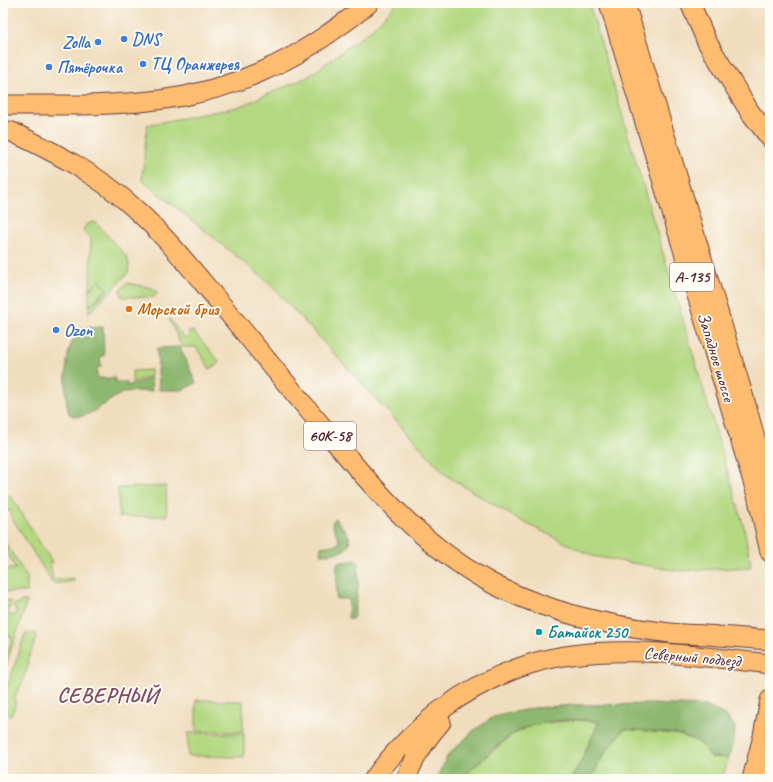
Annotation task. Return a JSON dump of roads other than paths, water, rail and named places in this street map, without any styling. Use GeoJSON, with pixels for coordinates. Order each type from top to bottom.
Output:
{"type":"FeatureCollection","features":[{"type":"Feature","properties":{"kind":"highway"},"geometry":{"type":"LineString","coordinates":[[3,105],[138,102],[185,96],[224,86],[273,67],[314,44],[369,3]]}},
{"type":"Feature","properties":{"kind":"highway","name":"Западное шоссе"},"geometry":{"type":"LineString","coordinates":[[609,3],[757,495],[770,552]]}},
{"type":"Feature","properties":{"kind":"highway"},"geometry":{"type":"LineString","coordinates":[[625,3],[744,398],[770,492]]}},
{"type":"Feature","properties":{"kind":"highway"},"geometry":{"type":"LineString","coordinates":[[690,3],[707,42],[750,112],[770,138]]}},
{"type":"Feature","properties":{"kind":"highway","name":"60К-58"},"geometry":{"type":"LineString","coordinates":[[3,130],[36,144],[74,163],[105,184],[162,234],[357,468],[390,505],[421,534],[458,563],[491,583],[526,599],[563,612],[597,621],[632,628],[672,633],[770,640]]}},
{"type":"Feature","properties":{"kind":"highway","name":"Северный подъезд"},"geometry":{"type":"LineString","coordinates":[[566,656],[631,652],[715,658],[770,664]]}},
{"type":"Feature","properties":{"kind":"highway"},"geometry":{"type":"LineString","coordinates":[[374,779],[399,748],[429,720],[461,696],[492,679],[530,664],[566,656]]}},
{"type":"Feature","properties":{"kind":"highway"},"geometry":{"type":"LineString","coordinates":[[406,779],[411,765],[428,737],[449,714],[472,696],[502,679],[536,664],[566,656]]}},
{"type":"Feature","properties":{"kind":"highway"},"geometry":{"type":"LineString","coordinates":[[752,779],[770,700]]}},
{"type":"Feature","properties":{"kind":"highway"},"geometry":{"type":"LineString","coordinates":[[766,779],[770,766]]}},
{"type":"Feature","properties":{"kind":"place","name":"DNS"},"geometry":{"type":"Point","coordinates":[124,39]}},
{"type":"Feature","properties":{"kind":"place","name":"Zolla"},"geometry":{"type":"Point","coordinates":[98,42]}},
{"type":"Feature","properties":{"kind":"place","name":"ТЦ Оранжерея"},"geometry":{"type":"Point","coordinates":[143,64]}},
{"type":"Feature","properties":{"kind":"place","name":"Пятёрочка"},"geometry":{"type":"Point","coordinates":[49,67]}},
{"type":"Feature","properties":{"kind":"place","name":"Морской бриз"},"geometry":{"type":"Point","coordinates":[129,309]}},
{"type":"Feature","properties":{"kind":"place","name":"Ozon"},"geometry":{"type":"Point","coordinates":[56,330]}},
{"type":"Feature","properties":{"kind":"place","name":"Батайск 250"},"geometry":{"type":"Point","coordinates":[539,632]}},
{"type":"Feature","properties":{"kind":"district","name":"СЕВЕРНЫЙ"},"geometry":{"type":"Point","coordinates":[108,695]}}]}
